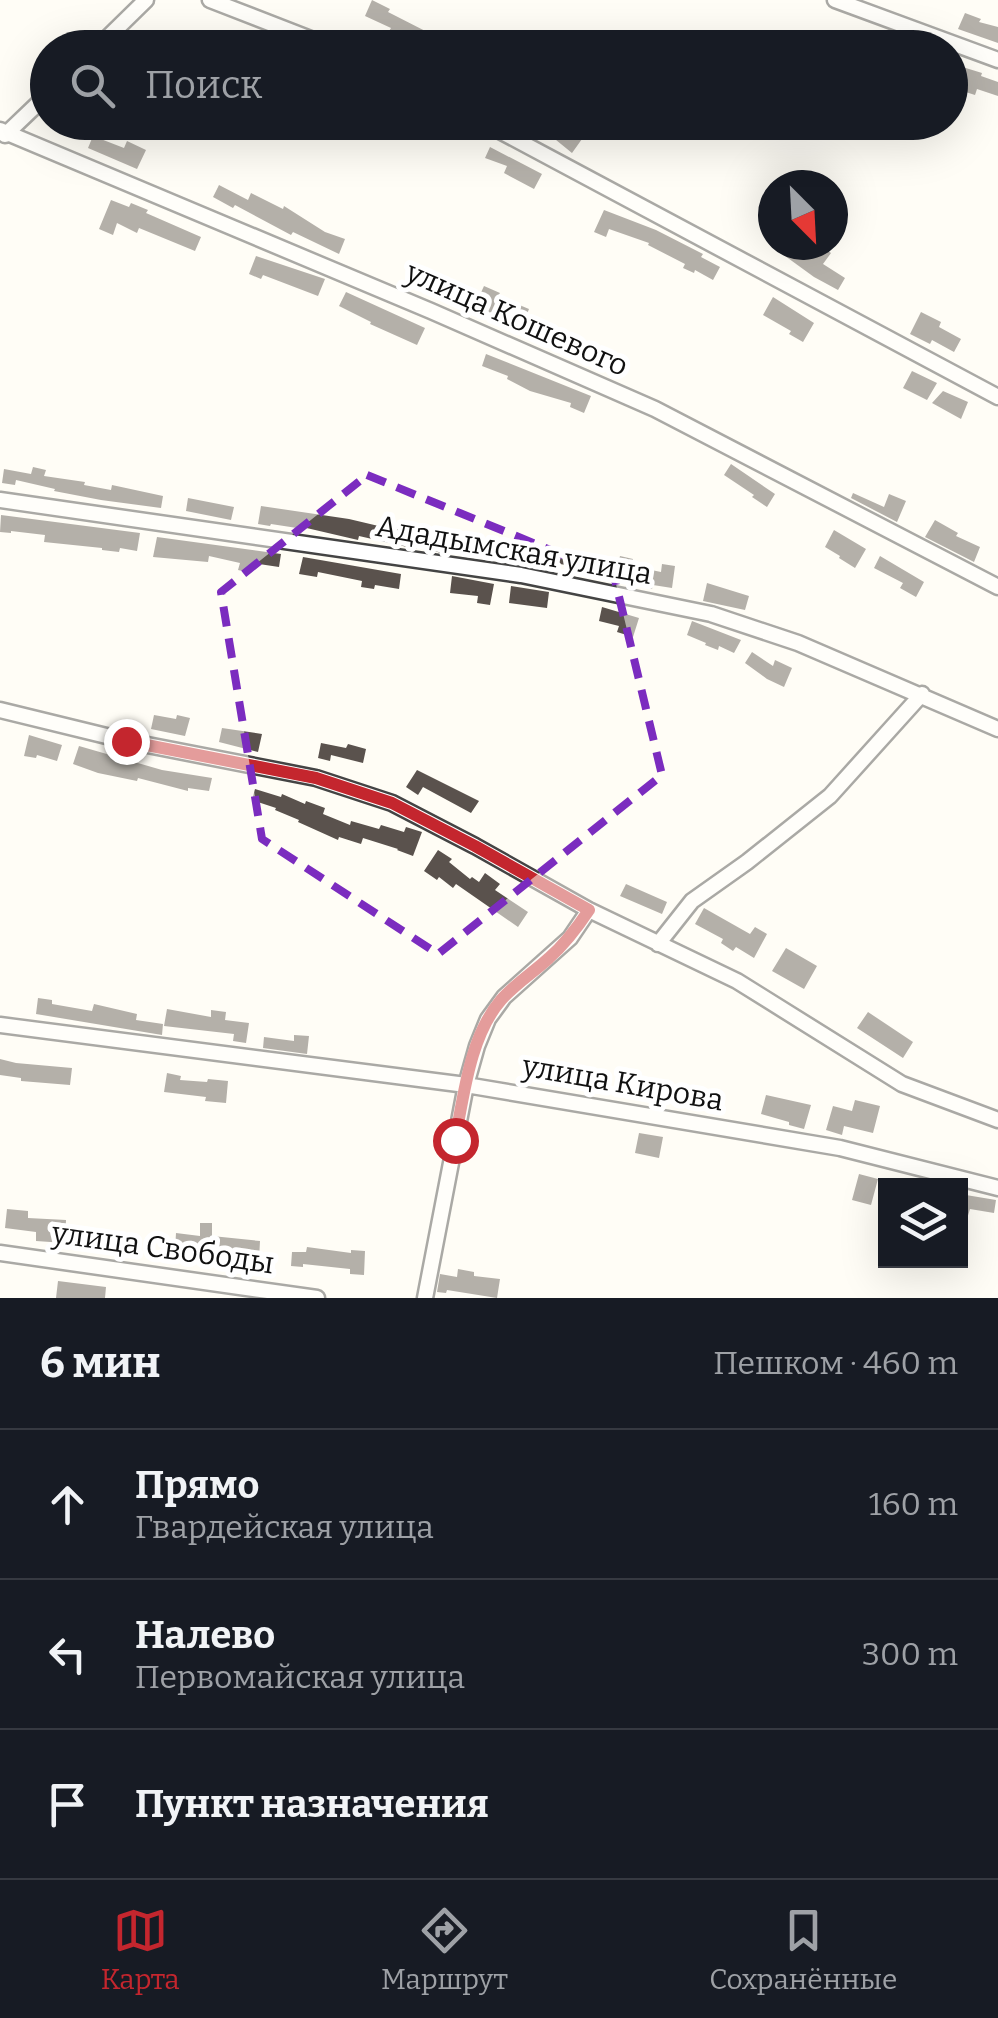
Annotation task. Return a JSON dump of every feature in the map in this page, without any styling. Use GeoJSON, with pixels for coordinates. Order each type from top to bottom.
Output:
{"type":"FeatureCollection","features":[{"type":"Feature","properties":{"kind":"street"},"geometry":{"type":"LineString","coordinates":[[115,30],[146,0]]}},
{"type":"Feature","properties":{"kind":"street"},"geometry":{"type":"LineString","coordinates":[[210,0],[288,30]]}},
{"type":"Feature","properties":{"kind":"street"},"geometry":{"type":"LineString","coordinates":[[835,0],[916,30]]}},
{"type":"Feature","properties":{"kind":"street"},"geometry":{"type":"LineString","coordinates":[[968,49],[998,60]]}},
{"type":"Feature","properties":{"kind":"street"},"geometry":{"type":"LineString","coordinates":[[2,134],[30,110]]}},
{"type":"Feature","properties":{"kind":"street","name":"улица Кошевого"},"geometry":{"type":"LineString","coordinates":[[2,134],[431,310],[655,409],[998,587]]}},
{"type":"Feature","properties":{"kind":"street"},"geometry":{"type":"LineString","coordinates":[[517,140],[998,397]]}},
{"type":"Feature","properties":{"kind":"street","name":"Ададымская улица"},"geometry":{"type":"LineString","coordinates":[[0,500],[521,576],[711,614],[798,643],[998,729]]}},
{"type":"Feature","properties":{"kind":"street"},"geometry":{"type":"LineString","coordinates":[[658,944],[692,901],[830,796],[922,694]]}},
{"type":"Feature","properties":{"kind":"street"},"geometry":{"type":"LineString","coordinates":[[0,710],[126,741],[316,778],[392,803],[589,910],[737,981],[902,1084],[998,1120]]}},
{"type":"Feature","properties":{"kind":"street"},"geometry":{"type":"LineString","coordinates":[[426,1298],[466,1085],[477,1046],[504,997],[570,938],[589,910]]}},
{"type":"Feature","properties":{"kind":"street","name":"улица Кирова"},"geometry":{"type":"LineString","coordinates":[[0,1025],[466,1085],[840,1148],[997,1188]]}},
{"type":"Feature","properties":{"kind":"street","name":"улица Свободы"},"geometry":{"type":"LineString","coordinates":[[0,1252],[317,1298]]}},
{"type":"Feature","properties":{"kind":"highlighted area"},"geometry":{"type":"Polygon","coordinates":[[[367,475],[614,576],[662,775],[438,954],[262,839],[221,592],[367,475]]]}},
{"type":"Feature","properties":{"kind":"building"},"geometry":{"type":"Polygon","coordinates":[[[372,0],[423,30],[390,30],[365,16],[372,0]]]}},
{"type":"Feature","properties":{"kind":"building"},"geometry":{"type":"Polygon","coordinates":[[[965,13],[998,27],[998,43],[968,30],[958,29],[965,13]]]}},
{"type":"Feature","properties":{"kind":"building"},"geometry":{"type":"Polygon","coordinates":[[[968,69],[998,82],[998,96],[977,89],[975,95],[968,93],[968,69]]]}},
{"type":"Feature","properties":{"kind":"building"},"geometry":{"type":"Polygon","coordinates":[[[91,140],[103,140],[124,148],[127,141],[146,150],[137,169],[88,148],[91,140]]]}},
{"type":"Feature","properties":{"kind":"building"},"geometry":{"type":"Polygon","coordinates":[[[556,140],[581,140],[572,153],[556,140]]]}},
{"type":"Feature","properties":{"kind":"building"},"geometry":{"type":"Polygon","coordinates":[[[490,147],[542,174],[534,189],[504,173],[507,166],[485,158],[490,147]]]}},
{"type":"Feature","properties":{"kind":"building"},"geometry":{"type":"Polygon","coordinates":[[[219,185],[248,200],[251,193],[283,209],[284,206],[325,232],[345,239],[339,254],[213,197],[219,185]]]}},
{"type":"Feature","properties":{"kind":"building"},"geometry":{"type":"Polygon","coordinates":[[[111,200],[129,207],[131,203],[201,237],[195,251],[139,228],[137,233],[117,223],[113,235],[99,229],[111,200]]]}},
{"type":"Feature","properties":{"kind":"building"},"geometry":{"type":"Polygon","coordinates":[[[604,210],[703,254],[701,257],[720,267],[713,280],[683,268],[685,264],[649,243],[609,229],[606,237],[594,232],[604,210]]]}},
{"type":"Feature","properties":{"kind":"building"},"geometry":{"type":"Polygon","coordinates":[[[256,256],[325,279],[318,296],[263,275],[261,279],[249,274],[256,256]]]}},
{"type":"Feature","properties":{"kind":"building"},"geometry":{"type":"Polygon","coordinates":[[[791,260],[826,260],[823,264],[845,278],[838,290],[791,260]]]}},
{"type":"Feature","properties":{"kind":"building"},"geometry":{"type":"Polygon","coordinates":[[[428,275],[458,290],[451,304],[420,289],[428,275]]]}},
{"type":"Feature","properties":{"kind":"building"},"geometry":{"type":"Polygon","coordinates":[[[484,286],[529,309],[521,329],[472,312],[484,286]]]}},
{"type":"Feature","properties":{"kind":"building"},"geometry":{"type":"Polygon","coordinates":[[[346,292],[425,328],[417,345],[339,306],[346,292]]]}},
{"type":"Feature","properties":{"kind":"building"},"geometry":{"type":"Polygon","coordinates":[[[773,297],[814,323],[803,342],[763,315],[773,297]]]}},
{"type":"Feature","properties":{"kind":"building"},"geometry":{"type":"Polygon","coordinates":[[[921,312],[961,339],[954,352],[910,334],[921,312]]]}},
{"type":"Feature","properties":{"kind":"building"},"geometry":{"type":"Polygon","coordinates":[[[486,354],[591,396],[584,413],[570,407],[571,403],[530,391],[507,379],[508,376],[482,366],[486,354]]]}},
{"type":"Feature","properties":{"kind":"building"},"geometry":{"type":"Polygon","coordinates":[[[912,371],[937,383],[927,400],[903,388],[912,371]]]}},
{"type":"Feature","properties":{"kind":"building"},"geometry":{"type":"Polygon","coordinates":[[[943,391],[968,402],[961,419],[932,403],[943,391]]]}},
{"type":"Feature","properties":{"kind":"building"},"geometry":{"type":"Polygon","coordinates":[[[731,464],[775,494],[767,507],[724,475],[731,464]]]}},
{"type":"Feature","properties":{"kind":"building"},"geometry":{"type":"Polygon","coordinates":[[[33,467],[46,470],[44,476],[85,482],[84,485],[111,490],[112,485],[163,496],[161,508],[54,491],[16,480],[15,485],[2,483],[4,469],[31,474],[33,467]]]}},
{"type":"Feature","properties":{"kind":"building"},"geometry":{"type":"Polygon","coordinates":[[[853,493],[884,507],[889,494],[906,501],[897,522],[851,498],[853,493]]]}},
{"type":"Feature","properties":{"kind":"building"},"geometry":{"type":"Polygon","coordinates":[[[188,498],[234,507],[231,520],[186,511],[188,498]]]}},
{"type":"Feature","properties":{"kind":"building"},"geometry":{"type":"Polygon","coordinates":[[[261,506],[470,541],[466,556],[359,536],[358,540],[298,526],[258,524],[261,506]]]}},
{"type":"Feature","properties":{"kind":"building"},"geometry":{"type":"Polygon","coordinates":[[[1,515],[140,533],[137,551],[44,542],[45,535],[0,532],[1,515]]]}},
{"type":"Feature","properties":{"kind":"building"},"geometry":{"type":"Polygon","coordinates":[[[935,520],[980,547],[974,562],[925,537],[935,520]]]}},
{"type":"Feature","properties":{"kind":"building"},"geometry":{"type":"Polygon","coordinates":[[[834,530],[866,549],[855,568],[825,547],[834,530]]]}},
{"type":"Feature","properties":{"kind":"building"},"geometry":{"type":"Polygon","coordinates":[[[157,537],[281,554],[279,567],[253,563],[251,573],[238,570],[240,563],[209,556],[208,562],[153,557],[157,537]]]}},
{"type":"Feature","properties":{"kind":"building"},"geometry":{"type":"Polygon","coordinates":[[[549,550],[618,563],[620,556],[633,559],[632,566],[661,572],[662,564],[675,566],[672,588],[636,586],[638,577],[608,572],[606,580],[593,577],[595,570],[560,564],[559,569],[546,567],[549,550]]]}},
{"type":"Feature","properties":{"kind":"building"},"geometry":{"type":"Polygon","coordinates":[[[880,556],[924,582],[916,597],[900,588],[903,583],[874,568],[880,556]]]}},
{"type":"Feature","properties":{"kind":"building"},"geometry":{"type":"Polygon","coordinates":[[[303,557],[401,574],[399,589],[361,587],[362,581],[318,572],[317,577],[299,574],[303,557]]]}},
{"type":"Feature","properties":{"kind":"building"},"geometry":{"type":"Polygon","coordinates":[[[452,576],[494,584],[490,605],[477,603],[478,596],[450,593],[452,576]]]}},
{"type":"Feature","properties":{"kind":"building"},"geometry":{"type":"Polygon","coordinates":[[[707,583],[749,596],[745,610],[703,601],[707,583]]]}},
{"type":"Feature","properties":{"kind":"building"},"geometry":{"type":"Polygon","coordinates":[[[511,586],[549,592],[547,608],[509,603],[511,586]]]}},
{"type":"Feature","properties":{"kind":"building"},"geometry":{"type":"Polygon","coordinates":[[[602,607],[639,618],[633,637],[617,632],[619,626],[599,621],[602,607]]]}},
{"type":"Feature","properties":{"kind":"building"},"geometry":{"type":"Polygon","coordinates":[[[692,621],[741,640],[734,653],[687,635],[692,621]]]}},
{"type":"Feature","properties":{"kind":"building"},"geometry":{"type":"Polygon","coordinates":[[[752,652],[773,666],[775,660],[792,668],[784,687],[745,663],[752,652]]]}},
{"type":"Feature","properties":{"kind":"building"},"geometry":{"type":"Polygon","coordinates":[[[154,715],[190,718],[185,736],[151,729],[154,715]]]}},
{"type":"Feature","properties":{"kind":"building"},"geometry":{"type":"Polygon","coordinates":[[[222,728],[262,734],[258,752],[219,742],[222,728]]]}},
{"type":"Feature","properties":{"kind":"building"},"geometry":{"type":"Polygon","coordinates":[[[29,735],[62,745],[57,761],[24,756],[29,735]]]}},
{"type":"Feature","properties":{"kind":"building"},"geometry":{"type":"Polygon","coordinates":[[[321,743],[366,749],[363,763],[331,755],[330,761],[318,758],[321,743]]]}},
{"type":"Feature","properties":{"kind":"building"},"geometry":{"type":"Polygon","coordinates":[[[79,746],[162,770],[212,778],[209,791],[188,791],[98,773],[73,764],[79,746]]]}},
{"type":"Feature","properties":{"kind":"building"},"geometry":{"type":"Polygon","coordinates":[[[417,770],[479,801],[471,813],[423,787],[418,795],[406,787],[417,770]]]}},
{"type":"Feature","properties":{"kind":"building"},"geometry":{"type":"Polygon","coordinates":[[[255,789],[325,808],[323,814],[350,825],[351,821],[379,829],[381,825],[404,832],[406,827],[422,832],[413,856],[363,838],[361,844],[339,837],[338,840],[252,800],[255,789]]]}},
{"type":"Feature","properties":{"kind":"building"},"geometry":{"type":"Polygon","coordinates":[[[438,850],[470,879],[479,882],[485,873],[500,884],[495,890],[528,912],[518,927],[456,884],[453,888],[424,871],[438,850]]]}},
{"type":"Feature","properties":{"kind":"building"},"geometry":{"type":"Polygon","coordinates":[[[626,884],[667,902],[662,914],[620,896],[626,884]]]}},
{"type":"Feature","properties":{"kind":"building"},"geometry":{"type":"Polygon","coordinates":[[[704,908],[750,934],[755,927],[767,934],[754,958],[736,947],[733,951],[721,943],[723,939],[695,924],[704,908]]]}},
{"type":"Feature","properties":{"kind":"building"},"geometry":{"type":"Polygon","coordinates":[[[786,948],[817,966],[804,989],[772,971],[786,948]]]}},
{"type":"Feature","properties":{"kind":"building"},"geometry":{"type":"Polygon","coordinates":[[[38,998],[92,1011],[94,1004],[137,1014],[136,1020],[163,1024],[162,1035],[36,1014],[38,998]]]}},
{"type":"Feature","properties":{"kind":"building"},"geometry":{"type":"Polygon","coordinates":[[[167,1009],[211,1017],[211,1010],[226,1012],[225,1020],[249,1023],[246,1043],[233,1041],[234,1034],[164,1026],[167,1009]]]}},
{"type":"Feature","properties":{"kind":"building"},"geometry":{"type":"Polygon","coordinates":[[[868,1012],[913,1042],[903,1058],[857,1028],[868,1012]]]}},
{"type":"Feature","properties":{"kind":"building"},"geometry":{"type":"Polygon","coordinates":[[[294,1035],[309,1036],[307,1054],[263,1048],[264,1037],[294,1041],[294,1035]]]}},
{"type":"Feature","properties":{"kind":"building"},"geometry":{"type":"Polygon","coordinates":[[[0,1059],[72,1068],[70,1085],[0,1075],[0,1059]]]}},
{"type":"Feature","properties":{"kind":"building"},"geometry":{"type":"Polygon","coordinates":[[[167,1073],[181,1076],[180,1080],[228,1081],[226,1103],[164,1092],[167,1073]]]}},
{"type":"Feature","properties":{"kind":"building"},"geometry":{"type":"Polygon","coordinates":[[[766,1095],[811,1105],[804,1129],[761,1114],[766,1095]]]}},
{"type":"Feature","properties":{"kind":"building"},"geometry":{"type":"Polygon","coordinates":[[[855,1100],[880,1106],[873,1133],[844,1126],[842,1135],[826,1130],[833,1106],[852,1111],[855,1100]]]}},
{"type":"Feature","properties":{"kind":"building"},"geometry":{"type":"Polygon","coordinates":[[[639,1133],[663,1137],[659,1158],[635,1153],[639,1133]]]}},
{"type":"Feature","properties":{"kind":"building"},"geometry":{"type":"Polygon","coordinates":[[[859,1174],[878,1179],[871,1205],[852,1200],[859,1174]]]}},
{"type":"Feature","properties":{"kind":"building"},"geometry":{"type":"Polygon","coordinates":[[[968,1195],[996,1200],[994,1213],[970,1209],[968,1216],[968,1195]]]}},
{"type":"Feature","properties":{"kind":"building"},"geometry":{"type":"Polygon","coordinates":[[[7,1209],[28,1211],[28,1218],[66,1220],[65,1243],[36,1241],[36,1232],[5,1228],[7,1209]]]}},
{"type":"Feature","properties":{"kind":"building"},"geometry":{"type":"Polygon","coordinates":[[[200,1223],[212,1223],[212,1236],[260,1241],[259,1260],[212,1253],[199,1256],[199,1252],[175,1250],[176,1233],[200,1236],[200,1223]]]}},
{"type":"Feature","properties":{"kind":"building"},"geometry":{"type":"Polygon","coordinates":[[[307,1247],[365,1251],[364,1275],[350,1274],[350,1269],[291,1266],[292,1252],[306,1252],[307,1247]]]}},
{"type":"Feature","properties":{"kind":"building"},"geometry":{"type":"Polygon","coordinates":[[[458,1269],[474,1272],[474,1276],[500,1279],[497,1298],[437,1292],[440,1274],[457,1277],[458,1269]]]}},
{"type":"Feature","properties":{"kind":"building"},"geometry":{"type":"Polygon","coordinates":[[[58,1281],[106,1287],[105,1298],[56,1298],[58,1281]]]}},
{"type":"Feature","properties":{"kind":"route"},"geometry":{"type":"LineString","coordinates":[[126,741],[316,778],[392,803],[589,910],[570,938],[504,997],[488,1019],[466,1085],[455,1140]]}}]}
